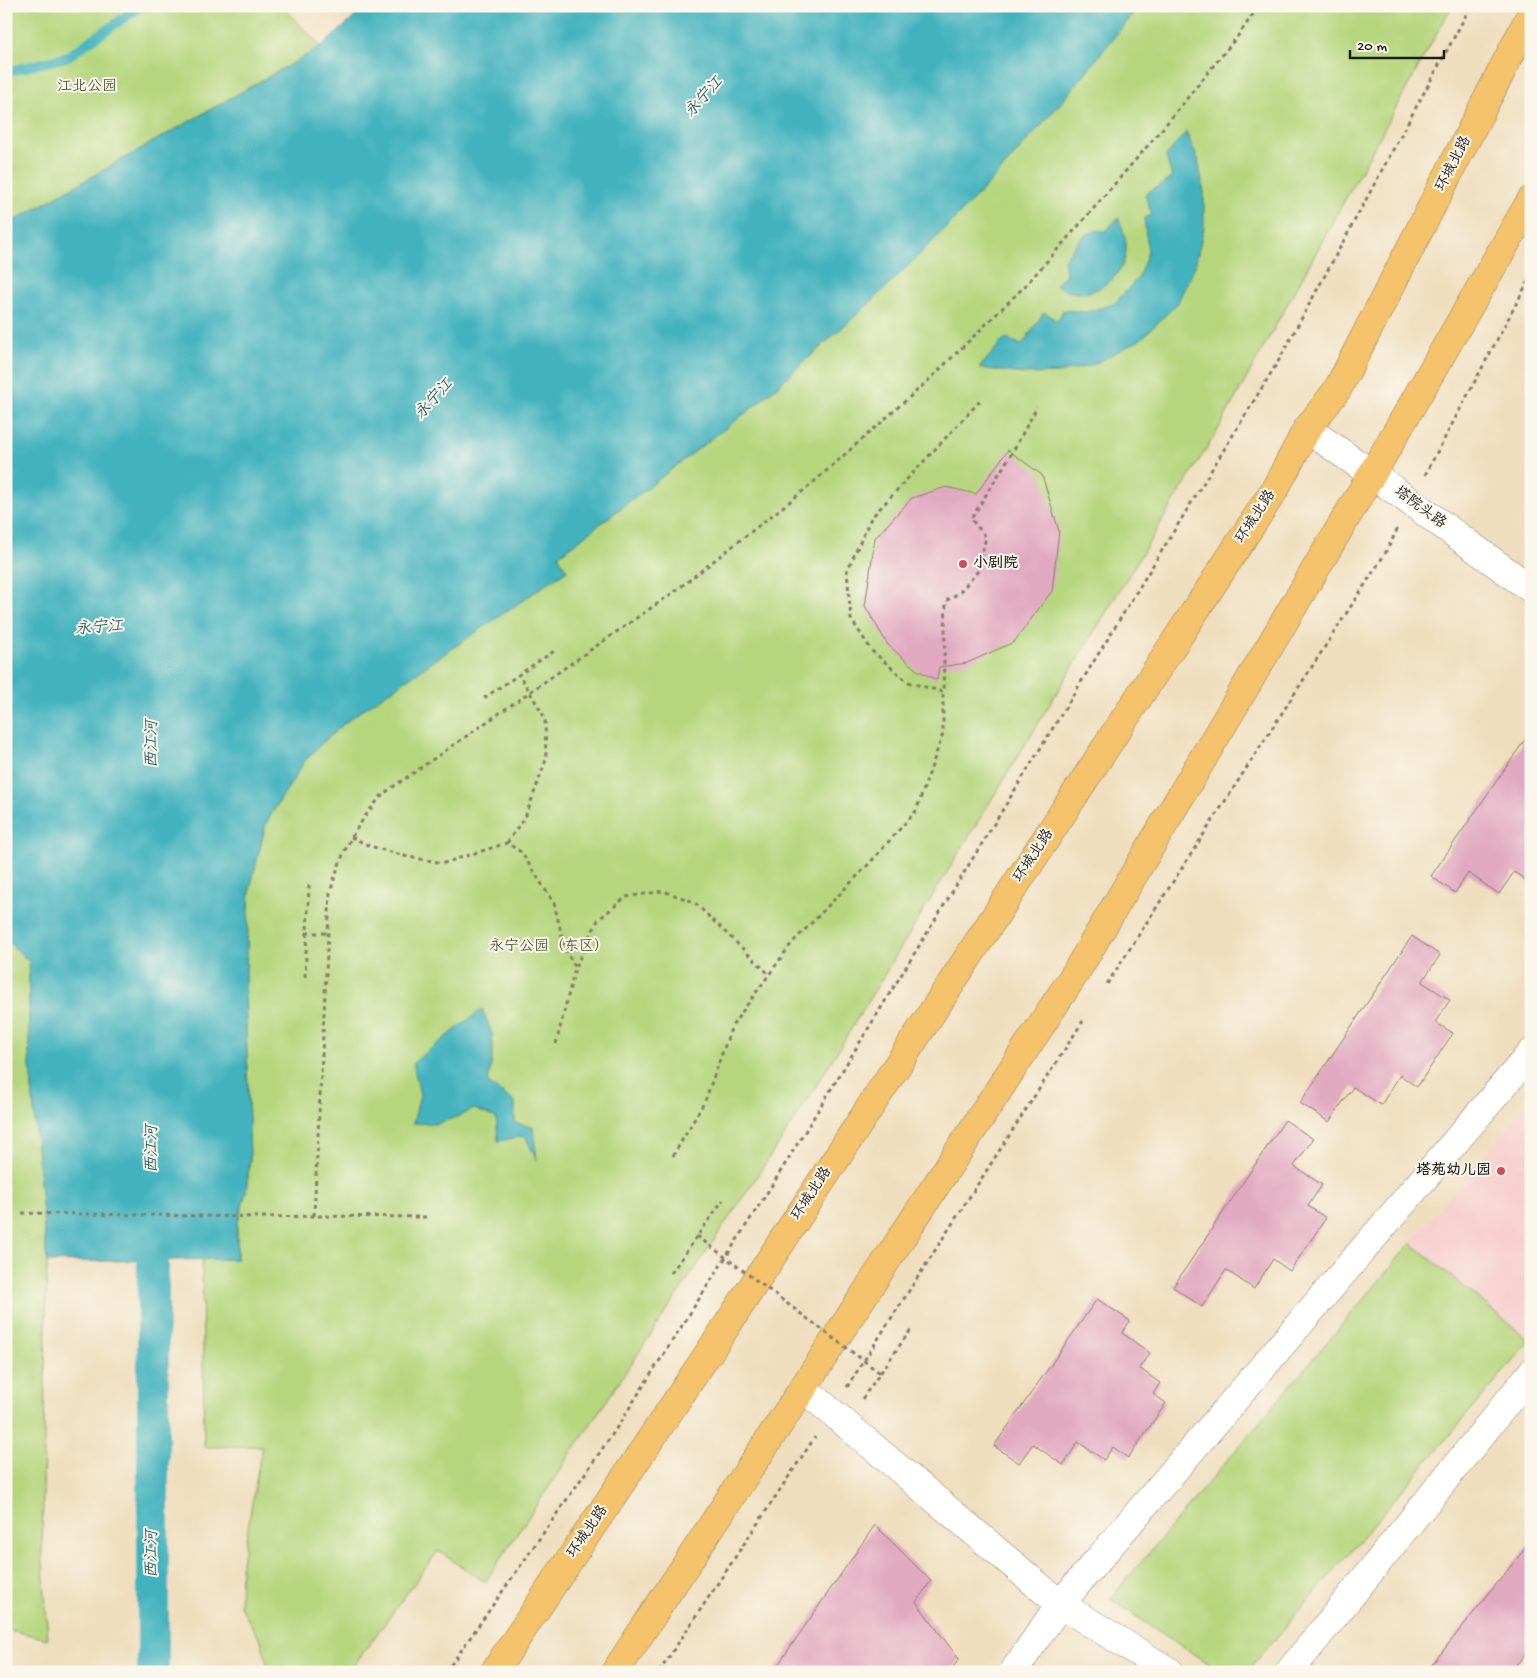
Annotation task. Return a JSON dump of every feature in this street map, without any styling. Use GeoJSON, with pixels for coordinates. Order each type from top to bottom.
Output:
{"type":"FeatureCollection","features":[{"type":"Feature","properties":{"kind":"main road","name":"环城北路"},"geometry":{"type":"LineString","coordinates":[[494,1672],[725,1327],[1275,489],[1307,429],[1337,390],[1531,14]]}},
{"type":"Feature","properties":{"kind":"main road"},"geometry":{"type":"LineString","coordinates":[[615,1672],[804,1388],[1076,972],[1372,474],[1531,200]]}},
{"type":"Feature","properties":{"kind":"street","name":"塔院头路"},"geometry":{"type":"LineString","coordinates":[[1307,429],[1531,589]]}},
{"type":"Feature","properties":{"kind":"street"},"geometry":{"type":"LineString","coordinates":[[1013,1672],[1060,1604],[1531,1053]]}},
{"type":"Feature","properties":{"kind":"street"},"geometry":{"type":"LineString","coordinates":[[1289,1672],[1531,1373]]}},
{"type":"Feature","properties":{"kind":"street"},"geometry":{"type":"LineString","coordinates":[[804,1388],[1060,1604],[1170,1672]]}},
{"type":"Feature","properties":{"kind":"path"},"geometry":{"type":"LineString","coordinates":[[314,1216],[330,893],[337,866],[350,837],[365,816],[383,794],[674,592],[791,500],[944,367],[1024,287],[1087,216],[1163,128],[1240,33],[1259,6]]}},
{"type":"Feature","properties":{"kind":"path"},"geometry":{"type":"LineString","coordinates":[[446,1672],[612,1435],[774,1182],[1278,360],[1470,6]]}},
{"type":"Feature","properties":{"kind":"path"},"geometry":{"type":"LineString","coordinates":[[943,692],[908,682],[872,651],[851,619],[847,571],[871,518],[980,401]]}},
{"type":"Feature","properties":{"kind":"path"},"geometry":{"type":"LineString","coordinates":[[673,1156],[705,1101],[732,1026],[791,944],[866,867],[916,811],[943,734],[946,601],[960,592],[978,571],[986,537],[971,520],[1012,453],[1037,407]]}},
{"type":"Feature","properties":{"kind":"path"},"geometry":{"type":"LineString","coordinates":[[484,698],[557,649]]}},
{"type":"Feature","properties":{"kind":"path"},"geometry":{"type":"LineString","coordinates":[[350,837],[370,846],[408,857],[444,863],[507,843],[526,815],[546,760],[545,718],[519,674]]}},
{"type":"Feature","properties":{"kind":"path"},"geometry":{"type":"LineString","coordinates":[[507,843],[520,852],[554,903],[565,949],[575,968]]}},
{"type":"Feature","properties":{"kind":"path"},"geometry":{"type":"LineString","coordinates":[[304,977],[309,885]]}},
{"type":"Feature","properties":{"kind":"path"},"geometry":{"type":"LineString","coordinates":[[556,1044],[575,968],[598,920],[626,897],[663,891],[694,902],[769,974]]}},
{"type":"Feature","properties":{"kind":"path"},"geometry":{"type":"LineString","coordinates":[[306,933],[328,932]]}},
{"type":"Feature","properties":{"kind":"path"},"geometry":{"type":"LineString","coordinates":[[671,1273],[723,1200]]}},
{"type":"Feature","properties":{"kind":"path"},"geometry":{"type":"LineString","coordinates":[[22,1213],[265,1217],[427,1217]]}},
{"type":"Feature","properties":{"kind":"path"},"geometry":{"type":"LineString","coordinates":[[698,1236],[880,1373]]}},
{"type":"Feature","properties":{"kind":"path"},"geometry":{"type":"LineString","coordinates":[[858,1406],[912,1328]]}},
{"type":"Feature","properties":{"kind":"shaded area","name":"塔苑幼儿园"},"geometry":{"type":"Polygon","coordinates":[[[1531,1100],[1531,1340],[1530,1341],[1411,1243],[1531,1100]]]}},
{"type":"Feature","properties":{"kind":"green space","name":"江北公园"},"geometry":{"type":"Polygon","coordinates":[[[6,6],[282,6],[321,47],[6,225],[6,6]]]}},
{"type":"Feature","properties":{"kind":"green space","name":"永宁公园（东区）"},"geometry":{"type":"Polygon","coordinates":[[[1139,6],[1452,6],[1219,428],[802,1109],[485,1582],[438,1551],[349,1672],[269,1672],[262,1643],[240,1606],[241,1568],[262,1446],[204,1447],[202,1259],[237,1259],[237,1225],[246,1192],[250,1160],[245,989],[250,889],[266,823],[304,762],[322,743],[352,717],[567,570],[558,556],[757,404],[873,300],[998,174],[1066,97],[1139,6]]]}},
{"type":"Feature","properties":{"kind":"green space"},"geometry":{"type":"Polygon","coordinates":[[[6,940],[29,961],[29,1052],[47,1262],[42,1550],[48,1639],[6,1629],[6,940]]]}},
{"type":"Feature","properties":{"kind":"green space"},"geometry":{"type":"Polygon","coordinates":[[[1411,1243],[1530,1341],[1247,1672],[1221,1672],[1110,1599],[1411,1243]]]}},
{"type":"Feature","properties":{"kind":"water","name":"永宁江"},"geometry":{"type":"Polygon","coordinates":[[[367,6],[1139,6],[1066,97],[998,174],[873,300],[757,404],[558,556],[567,570],[352,717],[322,743],[304,762],[266,823],[250,889],[245,989],[250,1160],[246,1192],[237,1225],[237,1259],[47,1262],[29,1052],[29,961],[6,940],[6,225],[321,47],[367,6]]]}},
{"type":"Feature","properties":{"kind":"water"},"geometry":{"type":"Polygon","coordinates":[[[1186,132],[1198,159],[1204,193],[1204,227],[1195,266],[1177,304],[1140,340],[1092,365],[1058,373],[1024,374],[979,368],[1005,338],[1022,345],[1044,312],[1058,321],[1063,310],[1086,312],[1114,304],[1138,278],[1148,252],[1144,218],[1152,215],[1145,194],[1172,178],[1166,156],[1186,132]]]}},
{"type":"Feature","properties":{"kind":"water"},"geometry":{"type":"Polygon","coordinates":[[[1118,218],[1125,238],[1126,251],[1120,269],[1114,277],[1107,284],[1089,292],[1070,292],[1056,285],[1066,274],[1064,260],[1077,243],[1087,234],[1099,230],[1106,231],[1118,218]]]}},
{"type":"Feature","properties":{"kind":"water"},"geometry":{"type":"Polygon","coordinates":[[[482,1009],[492,1033],[492,1058],[488,1083],[515,1102],[515,1123],[533,1127],[537,1160],[525,1136],[498,1141],[496,1118],[474,1109],[436,1124],[413,1123],[420,1095],[413,1063],[482,1009]]]}},
{"type":"Feature","properties":{"kind":"building","name":"小剧院"},"geometry":{"type":"Polygon","coordinates":[[[1008,450],[1042,475],[1059,531],[1052,591],[1014,642],[967,663],[939,667],[937,680],[917,670],[888,645],[865,606],[875,538],[912,498],[946,487],[976,494],[1008,450]]]}},
{"type":"Feature","properties":{"kind":"building"},"geometry":{"type":"Polygon","coordinates":[[[1531,731],[1531,884],[1514,872],[1499,894],[1468,873],[1455,893],[1431,876],[1531,731]]]}},
{"type":"Feature","properties":{"kind":"building"},"geometry":{"type":"Polygon","coordinates":[[[1412,936],[1440,955],[1422,982],[1450,1000],[1435,1022],[1453,1033],[1417,1087],[1400,1075],[1381,1105],[1353,1087],[1329,1122],[1300,1103],[1412,936]]]}},
{"type":"Feature","properties":{"kind":"building"},"geometry":{"type":"Polygon","coordinates":[[[1285,1120],[1313,1139],[1294,1166],[1322,1185],[1308,1206],[1326,1218],[1290,1271],[1273,1259],[1254,1289],[1226,1270],[1202,1307],[1173,1287],[1285,1120]]]}},
{"type":"Feature","properties":{"kind":"building"},"geometry":{"type":"Polygon","coordinates":[[[1097,1299],[1130,1321],[1122,1333],[1150,1353],[1139,1368],[1160,1383],[1153,1394],[1166,1403],[1128,1458],[1113,1447],[1104,1460],[1078,1442],[1063,1465],[1033,1444],[1019,1463],[994,1446],[1097,1299]]]}},
{"type":"Feature","properties":{"kind":"building"},"geometry":{"type":"Polygon","coordinates":[[[875,1525],[931,1581],[916,1602],[959,1659],[950,1672],[773,1672],[875,1525]]]}},
{"type":"Feature","properties":{"kind":"building"},"geometry":{"type":"Polygon","coordinates":[[[1531,1541],[1531,1656],[1526,1653],[1510,1672],[1426,1672],[1531,1541]]]}},
{"type":"Feature","properties":{"kind":"waterway"},"geometry":{"type":"LineString","coordinates":[[6,72],[67,57],[141,6]]}},
{"type":"Feature","properties":{"kind":"waterway","name":"西江河"},"geometry":{"type":"LineString","coordinates":[[153,1216],[153,1672]]}},
{"type":"Feature","properties":{"kind":"place","name":"小剧院"},"geometry":{"type":"Point","coordinates":[963,564]}},
{"type":"Feature","properties":{"kind":"place","name":"塔苑幼儿园"},"geometry":{"type":"Point","coordinates":[1501,1171]}}]}
